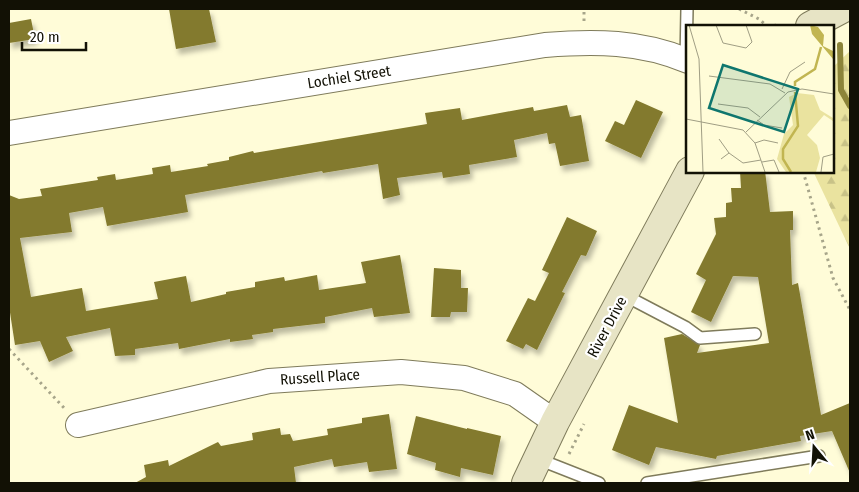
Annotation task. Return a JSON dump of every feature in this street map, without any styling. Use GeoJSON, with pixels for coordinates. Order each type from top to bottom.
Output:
{"type":"FeatureCollection","features":[{"type":"Feature","properties":{"kind":"street"},"geometry":{"type":"LineString","coordinates":[[812,25],[842,9]]}},
{"type":"Feature","properties":{"kind":"street","name":"Lochiel Street"},"geometry":{"type":"LineString","coordinates":[[9,133],[544,45],[603,42],[647,48],[686,61]]}},
{"type":"Feature","properties":{"kind":"street","name":"River Drive"},"geometry":{"type":"LineString","coordinates":[[526,483],[556,422],[689,172]]}},
{"type":"Feature","properties":{"kind":"street","name":"Russell Place"},"geometry":{"type":"LineString","coordinates":[[78,425],[268,380],[401,372],[464,378],[514,394],[556,422]]}},
{"type":"Feature","properties":{"kind":"lane"},"geometry":{"type":"LineString","coordinates":[[687,9],[687,25]]}},
{"type":"Feature","properties":{"kind":"lane"},"geometry":{"type":"LineString","coordinates":[[624,295],[700,338],[755,334]]}},
{"type":"Feature","properties":{"kind":"lane"},"geometry":{"type":"LineString","coordinates":[[647,483],[820,456]]}},
{"type":"Feature","properties":{"kind":"lane"},"geometry":{"type":"LineString","coordinates":[[538,458],[599,483]]}},
{"type":"Feature","properties":{"kind":"path"},"geometry":{"type":"LineString","coordinates":[[740,9],[766,25]]}},
{"type":"Feature","properties":{"kind":"path"},"geometry":{"type":"LineString","coordinates":[[775,25],[779,22]]}},
{"type":"Feature","properties":{"kind":"path"},"geometry":{"type":"LineString","coordinates":[[803,172],[833,278],[850,310]]}},
{"type":"Feature","properties":{"kind":"path"},"geometry":{"type":"LineString","coordinates":[[9,349],[78,425]]}},
{"type":"Feature","properties":{"kind":"green space"},"geometry":{"type":"Polygon","coordinates":[[[850,51],[850,249],[813,172],[834,172],[834,66],[850,51]]]}},
{"type":"Feature","properties":{"kind":"building"},"geometry":{"type":"Polygon","coordinates":[[[169,9],[209,9],[216,42],[176,49],[169,9]]]}},
{"type":"Feature","properties":{"kind":"building"},"geometry":{"type":"Polygon","coordinates":[[[31,19],[35,39],[9,43],[9,23],[31,19]]]}},
{"type":"Feature","properties":{"kind":"building"},"geometry":{"type":"Polygon","coordinates":[[[636,100],[663,112],[641,158],[605,141],[615,121],[624,125],[636,100]]]}},
{"type":"Feature","properties":{"kind":"building"},"geometry":{"type":"Polygon","coordinates":[[[567,105],[570,117],[581,115],[589,161],[560,166],[555,143],[549,144],[547,133],[514,140],[517,157],[469,165],[470,174],[443,178],[442,172],[397,178],[400,195],[383,199],[378,164],[323,173],[322,171],[185,195],[188,212],[107,226],[103,207],[69,213],[72,232],[20,238],[31,297],[82,288],[86,311],[158,299],[154,282],[186,276],[191,302],[226,294],[226,292],[255,287],[255,282],[284,277],[285,281],[317,275],[319,290],[366,283],[361,262],[400,255],[410,313],[374,317],[372,308],[325,317],[325,323],[273,329],[273,332],[252,335],[253,339],[230,342],[230,339],[179,349],[178,343],[135,349],[135,355],[115,356],[110,328],[66,337],[73,351],[49,362],[40,341],[15,345],[9,306],[9,195],[19,199],[42,196],[40,189],[98,180],[97,177],[115,174],[116,180],[153,174],[152,168],[170,165],[171,172],[208,166],[207,164],[229,160],[229,157],[253,151],[254,153],[427,124],[425,113],[460,108],[462,120],[533,107],[534,111],[567,105]]]}},
{"type":"Feature","properties":{"kind":"building"},"geometry":{"type":"Polygon","coordinates":[[[740,172],[765,172],[770,212],[793,211],[793,230],[790,230],[792,285],[798,283],[821,415],[850,403],[850,473],[832,431],[800,436],[801,441],[717,456],[716,459],[656,447],[649,465],[612,450],[629,405],[678,423],[664,338],[682,334],[700,345],[697,353],[769,343],[758,277],[733,276],[711,322],[691,312],[706,280],[696,274],[716,234],[714,218],[726,217],[726,203],[732,202],[731,188],[741,188],[740,172]]]}},
{"type":"Feature","properties":{"kind":"building"},"geometry":{"type":"Polygon","coordinates":[[[567,217],[597,231],[586,256],[581,255],[562,292],[565,293],[537,350],[526,344],[523,349],[506,341],[528,298],[535,301],[549,273],[542,270],[567,217]]]}},
{"type":"Feature","properties":{"kind":"building"},"geometry":{"type":"Polygon","coordinates":[[[434,268],[461,270],[461,288],[468,288],[467,312],[451,312],[450,317],[431,317],[434,268]]]}},
{"type":"Feature","properties":{"kind":"building"},"geometry":{"type":"Polygon","coordinates":[[[389,414],[397,469],[369,472],[367,462],[334,467],[332,459],[294,467],[296,483],[135,483],[146,477],[144,465],[168,460],[169,466],[218,442],[221,446],[253,440],[252,433],[280,428],[281,435],[290,434],[293,441],[328,435],[327,429],[362,423],[362,418],[389,414]]]}},
{"type":"Feature","properties":{"kind":"building"},"geometry":{"type":"Polygon","coordinates":[[[416,416],[501,436],[493,475],[461,468],[460,477],[435,470],[436,463],[407,454],[416,416]]]}},
{"type":"Feature","properties":{"kind":"waterway"},"geometry":{"type":"LineString","coordinates":[[840,45],[841,90],[850,106]]}}]}
